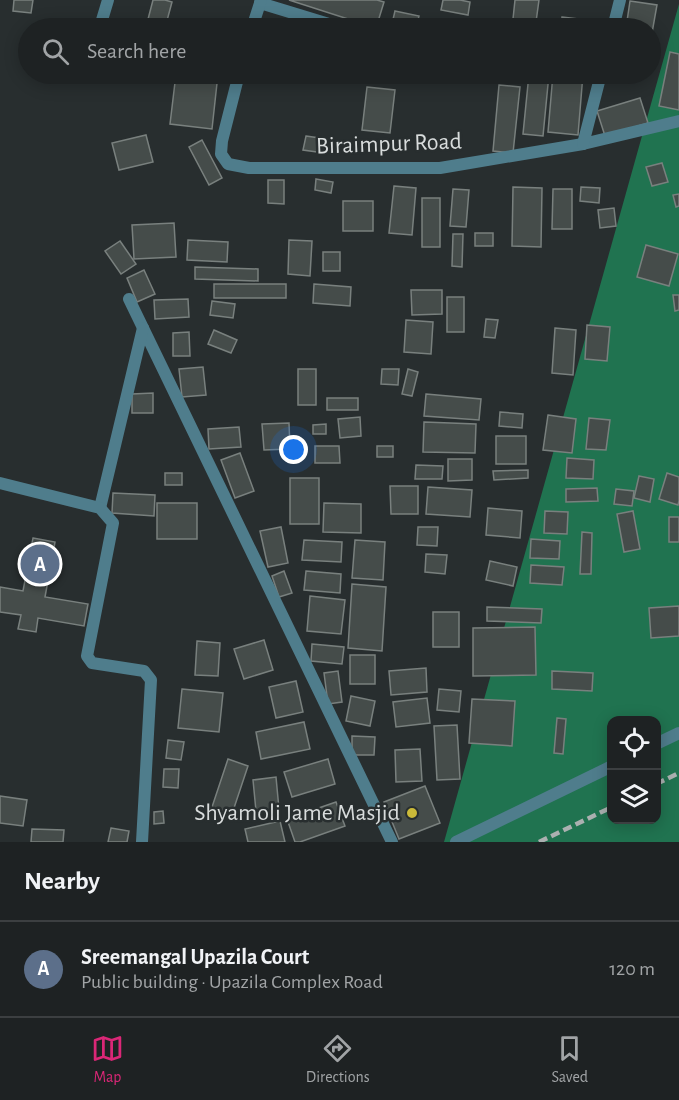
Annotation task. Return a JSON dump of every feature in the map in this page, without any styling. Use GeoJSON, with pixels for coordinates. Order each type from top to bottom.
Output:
{"type":"FeatureCollection","features":[{"type":"Feature","properties":{"kind":"street"},"geometry":{"type":"LineString","coordinates":[[103,18],[108,0]]}},
{"type":"Feature","properties":{"kind":"street"},"geometry":{"type":"LineString","coordinates":[[616,18],[620,0]]}},
{"type":"Feature","properties":{"kind":"street"},"geometry":{"type":"LineString","coordinates":[[255,18],[260,1],[312,18]]}},
{"type":"Feature","properties":{"kind":"street","name":"Biraimpur Road"},"geometry":{"type":"LineString","coordinates":[[236,84],[222,141],[221,154],[228,164],[249,168],[440,168],[584,144],[679,121]]}},
{"type":"Feature","properties":{"kind":"street"},"geometry":{"type":"LineString","coordinates":[[584,144],[599,84]]}},
{"type":"Feature","properties":{"kind":"street"},"geometry":{"type":"LineString","coordinates":[[129,298],[392,842]]}},
{"type":"Feature","properties":{"kind":"street"},"geometry":{"type":"LineString","coordinates":[[100,508],[143,328]]}},
{"type":"Feature","properties":{"kind":"street"},"geometry":{"type":"LineString","coordinates":[[0,483],[100,508],[113,523],[87,656],[92,663],[144,671],[151,680],[142,842]]}},
{"type":"Feature","properties":{"kind":"street"},"geometry":{"type":"LineString","coordinates":[[661,742],[679,733]]}},
{"type":"Feature","properties":{"kind":"street"},"geometry":{"type":"LineString","coordinates":[[456,842],[607,768]]}},
{"type":"Feature","properties":{"kind":"green space"},"geometry":{"type":"Polygon","coordinates":[[[679,4],[679,842],[444,842],[657,84],[661,84],[661,68],[679,4]]]}},
{"type":"Feature","properties":{"kind":"building"},"geometry":{"type":"Polygon","coordinates":[[[14,0],[33,0],[31,13],[13,11],[14,0]]]}},
{"type":"Feature","properties":{"kind":"building"},"geometry":{"type":"Polygon","coordinates":[[[153,0],[172,2],[168,18],[148,18],[153,0]]]}},
{"type":"Feature","properties":{"kind":"building"},"geometry":{"type":"Polygon","coordinates":[[[289,0],[377,0],[384,2],[379,18],[345,18],[289,0]]]}},
{"type":"Feature","properties":{"kind":"building"},"geometry":{"type":"Polygon","coordinates":[[[443,0],[470,2],[468,15],[441,10],[443,0]]]}},
{"type":"Feature","properties":{"kind":"building"},"geometry":{"type":"Polygon","coordinates":[[[515,0],[539,0],[537,18],[513,18],[515,0]]]}},
{"type":"Feature","properties":{"kind":"building"},"geometry":{"type":"Polygon","coordinates":[[[630,1],[657,5],[655,18],[627,18],[630,1]]]}},
{"type":"Feature","properties":{"kind":"building"},"geometry":{"type":"Polygon","coordinates":[[[395,11],[419,16],[418,18],[393,18],[395,11]]]}},
{"type":"Feature","properties":{"kind":"building"},"geometry":{"type":"Polygon","coordinates":[[[670,52],[679,54],[679,110],[659,106],[670,52]]]}},
{"type":"Feature","properties":{"kind":"building"},"geometry":{"type":"Polygon","coordinates":[[[175,84],[217,84],[212,129],[170,124],[175,84]]]}},
{"type":"Feature","properties":{"kind":"building"},"geometry":{"type":"Polygon","coordinates":[[[528,84],[548,84],[543,136],[523,134],[528,84]]]}},
{"type":"Feature","properties":{"kind":"building"},"geometry":{"type":"Polygon","coordinates":[[[552,84],[582,84],[578,135],[548,132],[552,84]]]}},
{"type":"Feature","properties":{"kind":"building"},"geometry":{"type":"Polygon","coordinates":[[[499,85],[520,87],[513,153],[493,151],[499,85]]]}},
{"type":"Feature","properties":{"kind":"building"},"geometry":{"type":"Polygon","coordinates":[[[367,87],[395,90],[390,133],[362,130],[367,87]]]}},
{"type":"Feature","properties":{"kind":"building"},"geometry":{"type":"Polygon","coordinates":[[[640,98],[648,123],[605,136],[597,111],[640,98]]]}},
{"type":"Feature","properties":{"kind":"building"},"geometry":{"type":"Polygon","coordinates":[[[146,135],[153,162],[119,170],[112,143],[146,135]]]}},
{"type":"Feature","properties":{"kind":"building"},"geometry":{"type":"Polygon","coordinates":[[[306,136],[326,139],[324,153],[303,150],[306,136]]]}},
{"type":"Feature","properties":{"kind":"building"},"geometry":{"type":"Polygon","coordinates":[[[202,140],[222,178],[209,185],[189,147],[202,140]]]}},
{"type":"Feature","properties":{"kind":"building"},"geometry":{"type":"Polygon","coordinates":[[[662,163],[668,182],[652,186],[646,167],[662,163]]]}},
{"type":"Feature","properties":{"kind":"building"},"geometry":{"type":"Polygon","coordinates":[[[316,179],[333,182],[331,193],[315,190],[316,179]]]}},
{"type":"Feature","properties":{"kind":"building"},"geometry":{"type":"Polygon","coordinates":[[[268,180],[284,180],[284,204],[268,203],[268,180]]]}},
{"type":"Feature","properties":{"kind":"building"},"geometry":{"type":"Polygon","coordinates":[[[394,186],[416,188],[412,235],[389,233],[394,186]]]}},
{"type":"Feature","properties":{"kind":"building"},"geometry":{"type":"Polygon","coordinates":[[[513,187],[542,188],[541,247],[512,246],[513,187]]]}},
{"type":"Feature","properties":{"kind":"building"},"geometry":{"type":"Polygon","coordinates":[[[581,187],[600,188],[599,203],[580,201],[581,187]]]}},
{"type":"Feature","properties":{"kind":"building"},"geometry":{"type":"Polygon","coordinates":[[[453,189],[469,190],[466,227],[450,226],[453,189]]]}},
{"type":"Feature","properties":{"kind":"building"},"geometry":{"type":"Polygon","coordinates":[[[553,189],[572,189],[572,229],[552,229],[553,189]]]}},
{"type":"Feature","properties":{"kind":"building"},"geometry":{"type":"Polygon","coordinates":[[[679,194],[679,206],[676,207],[673,195],[679,194]]]}},
{"type":"Feature","properties":{"kind":"building"},"geometry":{"type":"Polygon","coordinates":[[[422,198],[440,198],[440,247],[422,247],[422,198]]]}},
{"type":"Feature","properties":{"kind":"building"},"geometry":{"type":"Polygon","coordinates":[[[343,201],[373,201],[373,231],[343,231],[343,201]]]}},
{"type":"Feature","properties":{"kind":"building"},"geometry":{"type":"Polygon","coordinates":[[[614,208],[616,226],[600,228],[598,210],[614,208]]]}},
{"type":"Feature","properties":{"kind":"building"},"geometry":{"type":"Polygon","coordinates":[[[174,223],[176,257],[134,259],[132,225],[174,223]]]}},
{"type":"Feature","properties":{"kind":"building"},"geometry":{"type":"Polygon","coordinates":[[[475,233],[493,233],[493,246],[475,246],[475,233]]]}},
{"type":"Feature","properties":{"kind":"building"},"geometry":{"type":"Polygon","coordinates":[[[453,234],[463,234],[462,267],[452,266],[453,234]]]}},
{"type":"Feature","properties":{"kind":"building"},"geometry":{"type":"Polygon","coordinates":[[[188,240],[228,242],[227,262],[187,260],[188,240]]]}},
{"type":"Feature","properties":{"kind":"building"},"geometry":{"type":"Polygon","coordinates":[[[289,240],[312,241],[310,276],[288,274],[289,240]]]}},
{"type":"Feature","properties":{"kind":"building"},"geometry":{"type":"Polygon","coordinates":[[[120,241],[136,264],[121,274],[105,251],[120,241]]]}},
{"type":"Feature","properties":{"kind":"building"},"geometry":{"type":"Polygon","coordinates":[[[646,245],[678,254],[669,286],[637,277],[646,245]]]}},
{"type":"Feature","properties":{"kind":"building"},"geometry":{"type":"Polygon","coordinates":[[[323,252],[340,252],[340,271],[323,271],[323,252]]]}},
{"type":"Feature","properties":{"kind":"building"},"geometry":{"type":"Polygon","coordinates":[[[195,267],[258,269],[258,281],[195,279],[195,267]]]}},
{"type":"Feature","properties":{"kind":"building"},"geometry":{"type":"Polygon","coordinates":[[[144,270],[155,294],[137,302],[127,278],[144,270]]]}},
{"type":"Feature","properties":{"kind":"building"},"geometry":{"type":"Polygon","coordinates":[[[214,284],[286,284],[286,298],[214,298],[214,284]]]}},
{"type":"Feature","properties":{"kind":"building"},"geometry":{"type":"Polygon","coordinates":[[[314,284],[351,287],[350,306],[313,303],[314,284]]]}},
{"type":"Feature","properties":{"kind":"building"},"geometry":{"type":"Polygon","coordinates":[[[411,290],[442,290],[442,314],[412,315],[411,290]]]}},
{"type":"Feature","properties":{"kind":"building"},"geometry":{"type":"Polygon","coordinates":[[[673,295],[679,295],[679,310],[675,311],[673,295]]]}},
{"type":"Feature","properties":{"kind":"building"},"geometry":{"type":"Polygon","coordinates":[[[447,297],[464,297],[464,332],[447,332],[447,297]]]}},
{"type":"Feature","properties":{"kind":"building"},"geometry":{"type":"Polygon","coordinates":[[[188,299],[189,317],[155,319],[154,300],[188,299]]]}},
{"type":"Feature","properties":{"kind":"building"},"geometry":{"type":"Polygon","coordinates":[[[212,301],[235,304],[233,318],[210,315],[212,301]]]}},
{"type":"Feature","properties":{"kind":"building"},"geometry":{"type":"Polygon","coordinates":[[[486,319],[498,320],[495,338],[484,337],[486,319]]]}},
{"type":"Feature","properties":{"kind":"building"},"geometry":{"type":"Polygon","coordinates":[[[406,320],[433,322],[431,354],[404,352],[406,320]]]}},
{"type":"Feature","properties":{"kind":"building"},"geometry":{"type":"Polygon","coordinates":[[[587,325],[610,327],[607,361],[585,359],[587,325]]]}},
{"type":"Feature","properties":{"kind":"building"},"geometry":{"type":"Polygon","coordinates":[[[555,328],[576,330],[573,375],[552,373],[555,328]]]}},
{"type":"Feature","properties":{"kind":"building"},"geometry":{"type":"Polygon","coordinates":[[[214,330],[237,340],[231,353],[208,344],[214,330]]]}},
{"type":"Feature","properties":{"kind":"building"},"geometry":{"type":"Polygon","coordinates":[[[189,332],[190,356],[173,356],[173,333],[189,332]]]}},
{"type":"Feature","properties":{"kind":"building"},"geometry":{"type":"Polygon","coordinates":[[[203,367],[206,395],[182,397],[179,369],[203,367]]]}},
{"type":"Feature","properties":{"kind":"building"},"geometry":{"type":"Polygon","coordinates":[[[298,369],[316,369],[316,405],[298,405],[298,369]]]}},
{"type":"Feature","properties":{"kind":"building"},"geometry":{"type":"Polygon","coordinates":[[[382,369],[399,369],[398,385],[381,384],[382,369]]]}},
{"type":"Feature","properties":{"kind":"building"},"geometry":{"type":"Polygon","coordinates":[[[408,369],[418,372],[412,396],[402,394],[408,369]]]}},
{"type":"Feature","properties":{"kind":"building"},"geometry":{"type":"Polygon","coordinates":[[[153,393],[153,413],[132,413],[132,394],[153,393]]]}},
{"type":"Feature","properties":{"kind":"building"},"geometry":{"type":"Polygon","coordinates":[[[426,394],[481,399],[479,420],[424,416],[426,394]]]}},
{"type":"Feature","properties":{"kind":"building"},"geometry":{"type":"Polygon","coordinates":[[[327,398],[358,398],[358,410],[327,410],[327,398]]]}},
{"type":"Feature","properties":{"kind":"building"},"geometry":{"type":"Polygon","coordinates":[[[500,412],[523,414],[522,428],[499,426],[500,412]]]}},
{"type":"Feature","properties":{"kind":"building"},"geometry":{"type":"Polygon","coordinates":[[[548,415],[576,419],[572,453],[543,450],[548,415]]]}},
{"type":"Feature","properties":{"kind":"building"},"geometry":{"type":"Polygon","coordinates":[[[360,417],[361,436],[340,438],[338,419],[360,417]]]}},
{"type":"Feature","properties":{"kind":"building"},"geometry":{"type":"Polygon","coordinates":[[[589,418],[610,420],[606,450],[586,449],[589,418]]]}},
{"type":"Feature","properties":{"kind":"building"},"geometry":{"type":"Polygon","coordinates":[[[424,422],[476,424],[475,453],[423,452],[424,422]]]}},
{"type":"Feature","properties":{"kind":"building"},"geometry":{"type":"Polygon","coordinates":[[[289,423],[290,449],[264,450],[262,424],[289,423]]]}},
{"type":"Feature","properties":{"kind":"building"},"geometry":{"type":"Polygon","coordinates":[[[326,424],[326,434],[313,434],[313,425],[326,424]]]}},
{"type":"Feature","properties":{"kind":"building"},"geometry":{"type":"Polygon","coordinates":[[[239,427],[241,447],[209,449],[208,429],[239,427]]]}},
{"type":"Feature","properties":{"kind":"building"},"geometry":{"type":"Polygon","coordinates":[[[496,436],[526,436],[526,464],[496,464],[496,436]]]}},
{"type":"Feature","properties":{"kind":"building"},"geometry":{"type":"Polygon","coordinates":[[[315,446],[339,446],[340,463],[315,463],[315,446]]]}},
{"type":"Feature","properties":{"kind":"building"},"geometry":{"type":"Polygon","coordinates":[[[377,446],[393,446],[393,457],[377,457],[377,446]]]}},
{"type":"Feature","properties":{"kind":"building"},"geometry":{"type":"Polygon","coordinates":[[[240,453],[254,491],[235,498],[221,460],[240,453]]]}},
{"type":"Feature","properties":{"kind":"building"},"geometry":{"type":"Polygon","coordinates":[[[567,458],[594,460],[593,479],[566,478],[567,458]]]}},
{"type":"Feature","properties":{"kind":"building"},"geometry":{"type":"Polygon","coordinates":[[[448,459],[472,459],[472,480],[448,481],[448,459]]]}},
{"type":"Feature","properties":{"kind":"building"},"geometry":{"type":"Polygon","coordinates":[[[416,465],[443,466],[442,479],[415,479],[416,465]]]}},
{"type":"Feature","properties":{"kind":"building"},"geometry":{"type":"Polygon","coordinates":[[[528,470],[528,478],[494,480],[493,471],[528,470]]]}},
{"type":"Feature","properties":{"kind":"building"},"geometry":{"type":"Polygon","coordinates":[[[165,473],[182,473],[182,485],[165,485],[165,473]]]}},
{"type":"Feature","properties":{"kind":"building"},"geometry":{"type":"Polygon","coordinates":[[[667,473],[679,477],[678,505],[659,499],[667,473]]]}},
{"type":"Feature","properties":{"kind":"building"},"geometry":{"type":"Polygon","coordinates":[[[639,476],[654,479],[650,502],[634,498],[639,476]]]}},
{"type":"Feature","properties":{"kind":"building"},"geometry":{"type":"Polygon","coordinates":[[[290,478],[319,478],[319,524],[290,524],[290,478]]]}},
{"type":"Feature","properties":{"kind":"building"},"geometry":{"type":"Polygon","coordinates":[[[390,486],[418,486],[418,514],[391,514],[390,486]]]}},
{"type":"Feature","properties":{"kind":"building"},"geometry":{"type":"Polygon","coordinates":[[[428,487],[472,490],[470,517],[426,514],[428,487]]]}},
{"type":"Feature","properties":{"kind":"building"},"geometry":{"type":"Polygon","coordinates":[[[597,488],[598,501],[566,502],[566,489],[597,488]]]}},
{"type":"Feature","properties":{"kind":"building"},"geometry":{"type":"Polygon","coordinates":[[[616,489],[634,491],[632,506],[614,504],[616,489]]]}},
{"type":"Feature","properties":{"kind":"building"},"geometry":{"type":"Polygon","coordinates":[[[113,493],[155,495],[154,516],[112,513],[113,493]]]}},
{"type":"Feature","properties":{"kind":"building"},"geometry":{"type":"Polygon","coordinates":[[[157,503],[197,503],[197,539],[157,539],[157,503]]]}},
{"type":"Feature","properties":{"kind":"building"},"geometry":{"type":"Polygon","coordinates":[[[324,503],[361,504],[361,533],[323,532],[324,503]]]}},
{"type":"Feature","properties":{"kind":"building"},"geometry":{"type":"Polygon","coordinates":[[[488,508],[522,511],[520,538],[486,535],[488,508]]]}},
{"type":"Feature","properties":{"kind":"building"},"geometry":{"type":"Polygon","coordinates":[[[545,511],[568,512],[567,534],[544,533],[545,511]]]}},
{"type":"Feature","properties":{"kind":"building"},"geometry":{"type":"Polygon","coordinates":[[[633,511],[640,549],[624,552],[617,514],[633,511]]]}},
{"type":"Feature","properties":{"kind":"building"},"geometry":{"type":"Polygon","coordinates":[[[669,517],[679,517],[679,542],[669,542],[669,517]]]}},
{"type":"Feature","properties":{"kind":"building"},"geometry":{"type":"Polygon","coordinates":[[[281,527],[288,563],[268,567],[260,531],[281,527]]]}},
{"type":"Feature","properties":{"kind":"building"},"geometry":{"type":"Polygon","coordinates":[[[418,527],[438,527],[437,546],[417,545],[418,527]]]}},
{"type":"Feature","properties":{"kind":"building"},"geometry":{"type":"Polygon","coordinates":[[[582,532],[592,533],[591,574],[580,574],[582,532]]]}},
{"type":"Feature","properties":{"kind":"building"},"geometry":{"type":"Polygon","coordinates":[[[33,538],[55,542],[45,597],[88,604],[84,626],[38,618],[36,632],[18,629],[21,615],[0,612],[0,587],[23,591],[33,538]]]}},
{"type":"Feature","properties":{"kind":"building"},"geometry":{"type":"Polygon","coordinates":[[[531,539],[560,541],[559,559],[530,558],[531,539]]]}},
{"type":"Feature","properties":{"kind":"building"},"geometry":{"type":"Polygon","coordinates":[[[304,540],[342,542],[341,562],[302,560],[304,540]]]}},
{"type":"Feature","properties":{"kind":"building"},"geometry":{"type":"Polygon","coordinates":[[[355,540],[385,542],[383,580],[352,578],[355,540]]]}},
{"type":"Feature","properties":{"kind":"building"},"geometry":{"type":"Polygon","coordinates":[[[426,554],[447,555],[445,574],[425,572],[426,554]]]}},
{"type":"Feature","properties":{"kind":"building"},"geometry":{"type":"Polygon","coordinates":[[[490,561],[517,567],[513,586],[486,580],[490,561]]]}},
{"type":"Feature","properties":{"kind":"building"},"geometry":{"type":"Polygon","coordinates":[[[531,565],[564,567],[562,585],[530,583],[531,565]]]}},
{"type":"Feature","properties":{"kind":"building"},"geometry":{"type":"Polygon","coordinates":[[[284,571],[292,593],[279,597],[272,576],[284,571]]]}},
{"type":"Feature","properties":{"kind":"building"},"geometry":{"type":"Polygon","coordinates":[[[306,571],[341,574],[340,593],[304,590],[306,571]]]}},
{"type":"Feature","properties":{"kind":"building"},"geometry":{"type":"Polygon","coordinates":[[[352,584],[386,587],[382,651],[348,648],[352,584]]]}},
{"type":"Feature","properties":{"kind":"building"},"geometry":{"type":"Polygon","coordinates":[[[310,596],[345,600],[341,634],[307,631],[310,596]]]}},
{"type":"Feature","properties":{"kind":"building"},"geometry":{"type":"Polygon","coordinates":[[[679,606],[679,636],[651,638],[649,608],[679,606]]]}},
{"type":"Feature","properties":{"kind":"building"},"geometry":{"type":"Polygon","coordinates":[[[487,607],[542,609],[541,623],[487,621],[487,607]]]}},
{"type":"Feature","properties":{"kind":"building"},"geometry":{"type":"Polygon","coordinates":[[[433,612],[459,612],[459,647],[433,647],[433,612]]]}},
{"type":"Feature","properties":{"kind":"building"},"geometry":{"type":"Polygon","coordinates":[[[535,627],[536,675],[473,676],[473,628],[535,627]]]}},
{"type":"Feature","properties":{"kind":"building"},"geometry":{"type":"Polygon","coordinates":[[[264,640],[273,670],[244,679],[234,649],[264,640]]]}},
{"type":"Feature","properties":{"kind":"building"},"geometry":{"type":"Polygon","coordinates":[[[197,641],[220,643],[218,676],[195,675],[197,641]]]}},
{"type":"Feature","properties":{"kind":"building"},"geometry":{"type":"Polygon","coordinates":[[[312,644],[344,647],[342,664],[311,661],[312,644]]]}},
{"type":"Feature","properties":{"kind":"building"},"geometry":{"type":"Polygon","coordinates":[[[350,655],[375,655],[375,684],[350,684],[350,655]]]}},
{"type":"Feature","properties":{"kind":"building"},"geometry":{"type":"Polygon","coordinates":[[[426,668],[427,692],[391,695],[389,671],[426,668]]]}},
{"type":"Feature","properties":{"kind":"building"},"geometry":{"type":"Polygon","coordinates":[[[338,671],[342,702],[328,704],[324,673],[338,671]]]}},
{"type":"Feature","properties":{"kind":"building"},"geometry":{"type":"Polygon","coordinates":[[[552,671],[593,673],[592,691],[552,689],[552,671]]]}},
{"type":"Feature","properties":{"kind":"building"},"geometry":{"type":"Polygon","coordinates":[[[296,681],[303,712],[276,718],[269,687],[296,681]]]}},
{"type":"Feature","properties":{"kind":"building"},"geometry":{"type":"Polygon","coordinates":[[[182,689],[223,693],[219,732],[178,728],[182,689]]]}},
{"type":"Feature","properties":{"kind":"building"},"geometry":{"type":"Polygon","coordinates":[[[439,689],[461,691],[459,712],[437,710],[439,689]]]}},
{"type":"Feature","properties":{"kind":"building"},"geometry":{"type":"Polygon","coordinates":[[[351,696],[375,701],[370,726],[346,721],[351,696]]]}},
{"type":"Feature","properties":{"kind":"building"},"geometry":{"type":"Polygon","coordinates":[[[427,698],[430,723],[396,727],[393,702],[427,698]]]}},
{"type":"Feature","properties":{"kind":"building"},"geometry":{"type":"Polygon","coordinates":[[[472,699],[515,701],[512,746],[469,743],[472,699]]]}},
{"type":"Feature","properties":{"kind":"building"},"geometry":{"type":"Polygon","coordinates":[[[557,718],[566,719],[563,754],[554,753],[557,718]]]}},
{"type":"Feature","properties":{"kind":"building"},"geometry":{"type":"Polygon","coordinates":[[[304,722],[310,749],[261,759],[256,732],[304,722]]]}},
{"type":"Feature","properties":{"kind":"building"},"geometry":{"type":"Polygon","coordinates":[[[457,725],[460,779],[437,780],[434,726],[457,725]]]}},
{"type":"Feature","properties":{"kind":"building"},"geometry":{"type":"Polygon","coordinates":[[[352,736],[375,737],[374,755],[352,755],[352,736]]]}},
{"type":"Feature","properties":{"kind":"building"},"geometry":{"type":"Polygon","coordinates":[[[168,740],[184,742],[181,760],[166,758],[168,740]]]}},
{"type":"Feature","properties":{"kind":"building"},"geometry":{"type":"Polygon","coordinates":[[[420,749],[422,781],[396,782],[395,750],[420,749]]]}},
{"type":"Feature","properties":{"kind":"building"},"geometry":{"type":"Polygon","coordinates":[[[228,759],[248,766],[232,814],[212,807],[228,759]]]}},
{"type":"Feature","properties":{"kind":"building"},"geometry":{"type":"Polygon","coordinates":[[[328,759],[335,784],[292,797],[284,772],[328,759]]]}},
{"type":"Feature","properties":{"kind":"building"},"geometry":{"type":"Polygon","coordinates":[[[164,769],[179,769],[178,788],[163,787],[164,769]]]}},
{"type":"Feature","properties":{"kind":"building"},"geometry":{"type":"Polygon","coordinates":[[[276,777],[279,809],[256,811],[253,780],[276,777]]]}},
{"type":"Feature","properties":{"kind":"building","name":"Shyamoli Jame Masjid"},"geometry":{"type":"Polygon","coordinates":[[[425,786],[440,823],[399,839],[384,802],[425,786]]]}},
{"type":"Feature","properties":{"kind":"building"},"geometry":{"type":"Polygon","coordinates":[[[0,796],[27,800],[23,826],[0,823],[0,796]]]}},
{"type":"Feature","properties":{"kind":"building"},"geometry":{"type":"Polygon","coordinates":[[[336,802],[345,826],[295,842],[287,819],[336,802]]]}},
{"type":"Feature","properties":{"kind":"building"},"geometry":{"type":"Polygon","coordinates":[[[163,811],[164,823],[154,824],[154,812],[163,811]]]}},
{"type":"Feature","properties":{"kind":"building"},"geometry":{"type":"Polygon","coordinates":[[[280,821],[285,842],[248,842],[245,829],[280,821]]]}},
{"type":"Feature","properties":{"kind":"building"},"geometry":{"type":"Polygon","coordinates":[[[111,828],[129,831],[127,842],[108,842],[111,828]]]}},
{"type":"Feature","properties":{"kind":"building"},"geometry":{"type":"Polygon","coordinates":[[[32,829],[64,830],[63,842],[31,842],[32,829]]]}},
{"type":"Feature","properties":{"kind":"railway"},"geometry":{"type":"LineString","coordinates":[[661,782],[679,773]]}},
{"type":"Feature","properties":{"kind":"railway"},"geometry":{"type":"LineString","coordinates":[[539,842],[607,809]]}},
{"type":"Feature","properties":{"kind":"place","name":"Sreemangal Upazila Court"},"geometry":{"type":"Point","coordinates":[40,564]}},
{"type":"Feature","properties":{"kind":"place","name":"Shyamoli Jame Masjid"},"geometry":{"type":"Point","coordinates":[412,813]}}]}
